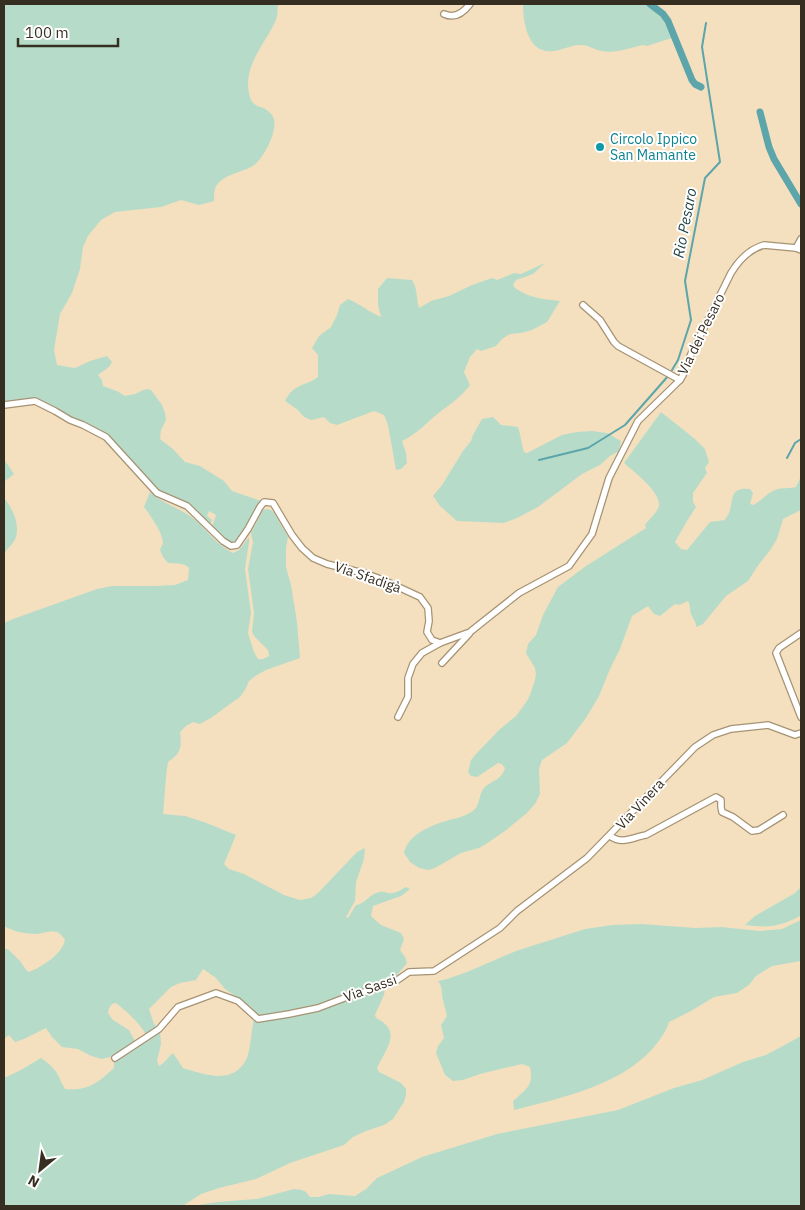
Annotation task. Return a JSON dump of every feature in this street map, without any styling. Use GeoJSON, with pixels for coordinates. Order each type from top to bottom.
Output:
{"type":"FeatureCollection","features":[{"type":"Feature","properties":{"kind":"street"},"geometry":{"type":"LineString","coordinates":[[444,14],[454,16],[464,11],[470,4]]}},
{"type":"Feature","properties":{"kind":"street"},"geometry":{"type":"LineString","coordinates":[[799,248],[801,240]]}},
{"type":"Feature","properties":{"kind":"street","name":"Via dei Pesaro"},"geometry":{"type":"LineString","coordinates":[[583,305],[600,320],[618,346],[680,380],[691,354],[737,264],[744,255],[759,246],[799,248]]}},
{"type":"Feature","properties":{"kind":"street"},"geometry":{"type":"LineString","coordinates":[[442,663],[470,632],[519,593],[569,566],[592,534],[609,478],[638,421],[680,380]]}},
{"type":"Feature","properties":{"kind":"street","name":"Via Sfadigà"},"geometry":{"type":"LineString","coordinates":[[4,406],[35,401],[106,437],[157,493],[187,506],[223,541],[231,546],[237,545],[244,537],[260,506],[264,502],[273,503],[292,535],[313,558],[327,564],[367,574],[420,597],[428,608],[428,632],[432,640],[440,642]]}},
{"type":"Feature","properties":{"kind":"street"},"geometry":{"type":"LineString","coordinates":[[398,717],[408,696],[408,678],[413,664],[422,653],[440,642],[470,632]]}},
{"type":"Feature","properties":{"kind":"street"},"geometry":{"type":"LineString","coordinates":[[801,633],[779,648],[776,653],[801,717]]}},
{"type":"Feature","properties":{"kind":"street","name":"Via Vinera"},"geometry":{"type":"LineString","coordinates":[[783,815],[759,830],[752,831],[733,817],[722,812],[721,800],[716,797],[646,835],[620,841],[610,836],[695,747],[713,734],[731,729],[768,725],[795,734],[801,733]]}},
{"type":"Feature","properties":{"kind":"street","name":"Via Sassi"},"geometry":{"type":"LineString","coordinates":[[115,1058],[159,1029],[178,1007],[216,993],[238,1001],[258,1019],[318,1008],[396,981],[409,972],[434,971],[500,928],[517,911],[587,858],[610,836]]}},
{"type":"Feature","properties":{"kind":"green space"},"geometry":{"type":"Polygon","coordinates":[[[4,4],[278,5],[276,20],[251,66],[249,76],[248,86],[252,102],[269,112],[274,120],[272,138],[262,157],[249,168],[222,180],[215,189],[214,201],[199,205],[181,200],[161,207],[115,212],[101,220],[88,236],[83,247],[80,269],[72,293],[60,314],[54,350],[57,365],[75,368],[107,356],[112,362],[109,367],[98,375],[102,380],[103,386],[125,396],[147,389],[151,390],[162,405],[165,413],[166,420],[161,430],[160,439],[185,462],[200,466],[224,481],[232,491],[264,502],[244,537],[231,546],[211,530],[216,515],[209,511],[207,516],[212,520],[209,527],[190,511],[157,493],[109,440],[40,402],[4,405],[4,4]]]}},
{"type":"Feature","properties":{"kind":"green space"},"geometry":{"type":"Polygon","coordinates":[[[523,4],[646,4],[662,18],[672,38],[647,46],[643,45],[612,52],[583,45],[545,51],[538,48],[529,36],[524,20],[523,4]]]}},
{"type":"Feature","properties":{"kind":"green space"},"geometry":{"type":"Polygon","coordinates":[[[545,263],[533,274],[516,280],[513,285],[515,288],[531,296],[560,301],[547,322],[532,330],[510,334],[496,346],[481,351],[477,349],[470,357],[464,372],[470,385],[456,400],[402,441],[407,463],[401,469],[396,470],[388,425],[384,415],[374,411],[337,425],[330,423],[324,417],[311,420],[304,417],[285,401],[288,395],[296,388],[318,377],[318,355],[312,348],[319,336],[331,327],[340,305],[348,299],[381,317],[378,305],[378,289],[387,278],[412,280],[419,308],[431,301],[449,296],[472,285],[492,278],[497,280],[514,273],[521,274],[545,263]]]}},
{"type":"Feature","properties":{"kind":"green space"},"geometry":{"type":"Polygon","coordinates":[[[661,412],[705,449],[709,462],[705,468],[707,473],[693,493],[693,502],[696,507],[675,542],[681,549],[687,550],[710,522],[725,520],[735,492],[739,490],[750,489],[753,493],[750,504],[753,505],[775,490],[796,487],[801,476],[801,510],[783,519],[777,539],[748,581],[726,596],[703,624],[696,627],[688,601],[679,605],[675,604],[660,616],[654,614],[648,606],[632,616],[599,696],[586,718],[567,743],[542,760],[539,769],[540,794],[535,804],[505,831],[479,848],[461,853],[429,870],[419,868],[410,862],[404,853],[410,841],[428,828],[471,812],[478,805],[483,789],[504,772],[505,768],[502,764],[498,763],[477,777],[471,776],[468,772],[471,760],[475,755],[500,729],[516,716],[530,695],[536,674],[535,668],[526,653],[528,644],[536,635],[543,615],[558,587],[586,566],[646,528],[645,525],[658,509],[658,500],[651,488],[624,463],[661,412]]]}},
{"type":"Feature","properties":{"kind":"green space"},"geometry":{"type":"Polygon","coordinates":[[[493,417],[501,425],[518,427],[524,452],[527,453],[562,435],[592,431],[607,433],[621,441],[619,451],[600,465],[582,474],[538,507],[517,518],[504,523],[457,521],[440,506],[433,496],[471,441],[482,419],[493,417]]]}},
{"type":"Feature","properties":{"kind":"green space"},"geometry":{"type":"Polygon","coordinates":[[[4,459],[14,474],[4,482],[4,459]]]}},
{"type":"Feature","properties":{"kind":"green space"},"geometry":{"type":"Polygon","coordinates":[[[150,492],[160,500],[194,519],[217,542],[233,553],[239,550],[249,537],[245,569],[251,613],[248,633],[258,659],[269,656],[268,650],[252,632],[254,613],[248,569],[253,542],[251,533],[263,510],[271,510],[274,513],[288,537],[286,567],[297,622],[300,658],[257,675],[249,681],[240,697],[211,718],[200,724],[193,722],[180,732],[180,750],[168,762],[163,814],[185,816],[236,835],[224,864],[229,869],[244,874],[284,895],[300,900],[311,898],[318,893],[357,852],[365,848],[364,859],[356,882],[355,901],[346,917],[348,918],[356,905],[376,893],[394,893],[406,887],[410,889],[401,896],[373,906],[371,916],[381,925],[401,933],[404,939],[400,950],[407,963],[397,975],[395,982],[348,993],[323,1004],[262,1016],[258,1016],[251,1007],[225,989],[216,978],[203,969],[196,980],[171,987],[149,1009],[154,1024],[157,1027],[146,1035],[128,1013],[116,1003],[112,1004],[108,1013],[113,1020],[129,1030],[135,1041],[114,1056],[102,1059],[78,1049],[62,1047],[46,1028],[15,1042],[9,1035],[4,1039],[4,949],[8,949],[29,972],[40,967],[56,955],[65,940],[61,934],[54,931],[36,934],[15,931],[4,926],[4,623],[97,589],[112,586],[175,585],[188,580],[189,568],[187,566],[168,563],[163,557],[160,550],[163,543],[161,534],[144,507],[150,492]]]}},
{"type":"Feature","properties":{"kind":"green space"},"geometry":{"type":"Polygon","coordinates":[[[4,498],[14,516],[17,532],[15,539],[4,554],[4,498]]]}},
{"type":"Feature","properties":{"kind":"green space"},"geometry":{"type":"Polygon","coordinates":[[[801,887],[800,916],[773,926],[745,925],[755,916],[795,893],[801,887]]]}},
{"type":"Feature","properties":{"kind":"green space"},"geometry":{"type":"Polygon","coordinates":[[[801,920],[801,961],[772,966],[756,976],[749,985],[737,993],[714,997],[669,1022],[658,1042],[645,1056],[629,1069],[592,1087],[514,1110],[513,1101],[530,1083],[530,1067],[522,1064],[453,1081],[445,1075],[436,1053],[438,1046],[444,1038],[441,1025],[447,1016],[438,981],[467,972],[516,951],[585,929],[612,925],[641,924],[696,928],[721,927],[760,931],[782,929],[801,920]]]}},
{"type":"Feature","properties":{"kind":"green space"},"geometry":{"type":"Polygon","coordinates":[[[385,989],[375,1015],[389,1029],[391,1035],[388,1047],[377,1068],[379,1072],[401,1083],[406,1089],[404,1102],[393,1119],[384,1125],[353,1137],[344,1145],[290,1163],[256,1179],[201,1194],[184,1205],[193,1206],[4,1206],[4,1078],[41,1058],[57,1073],[65,1089],[87,1087],[97,1082],[114,1068],[114,1060],[160,1032],[161,1044],[157,1061],[159,1066],[173,1053],[183,1068],[212,1075],[227,1075],[234,1073],[240,1068],[247,1058],[254,1019],[262,1020],[385,989]]]}},
{"type":"Feature","properties":{"kind":"green space"},"geometry":{"type":"Polygon","coordinates":[[[801,1036],[801,1206],[193,1206],[257,1199],[294,1189],[306,1192],[310,1197],[329,1194],[355,1196],[366,1189],[377,1178],[422,1157],[497,1134],[618,1110],[766,1055],[801,1036]]]}},
{"type":"Feature","properties":{"kind":"waterway"},"geometry":{"type":"LineString","coordinates":[[650,4],[663,14],[668,21],[692,80],[701,87]]}},
{"type":"Feature","properties":{"kind":"waterway","name":"Rio Pesaro"},"geometry":{"type":"LineString","coordinates":[[672,370],[678,360],[691,320],[685,281],[705,178],[720,162],[702,47],[706,23]]}},
{"type":"Feature","properties":{"kind":"waterway"},"geometry":{"type":"LineString","coordinates":[[760,112],[774,159],[801,204]]}},
{"type":"Feature","properties":{"kind":"waterway","name":"Rio Pesaro"},"geometry":{"type":"LineString","coordinates":[[539,460],[588,448],[625,425],[669,375]]}},
{"type":"Feature","properties":{"kind":"waterway"},"geometry":{"type":"LineString","coordinates":[[787,458],[795,443],[801,439]]}},
{"type":"Feature","properties":{"kind":"place","name":"Circolo Ippico San Mamante"},"geometry":{"type":"Point","coordinates":[600,147]}}]}
